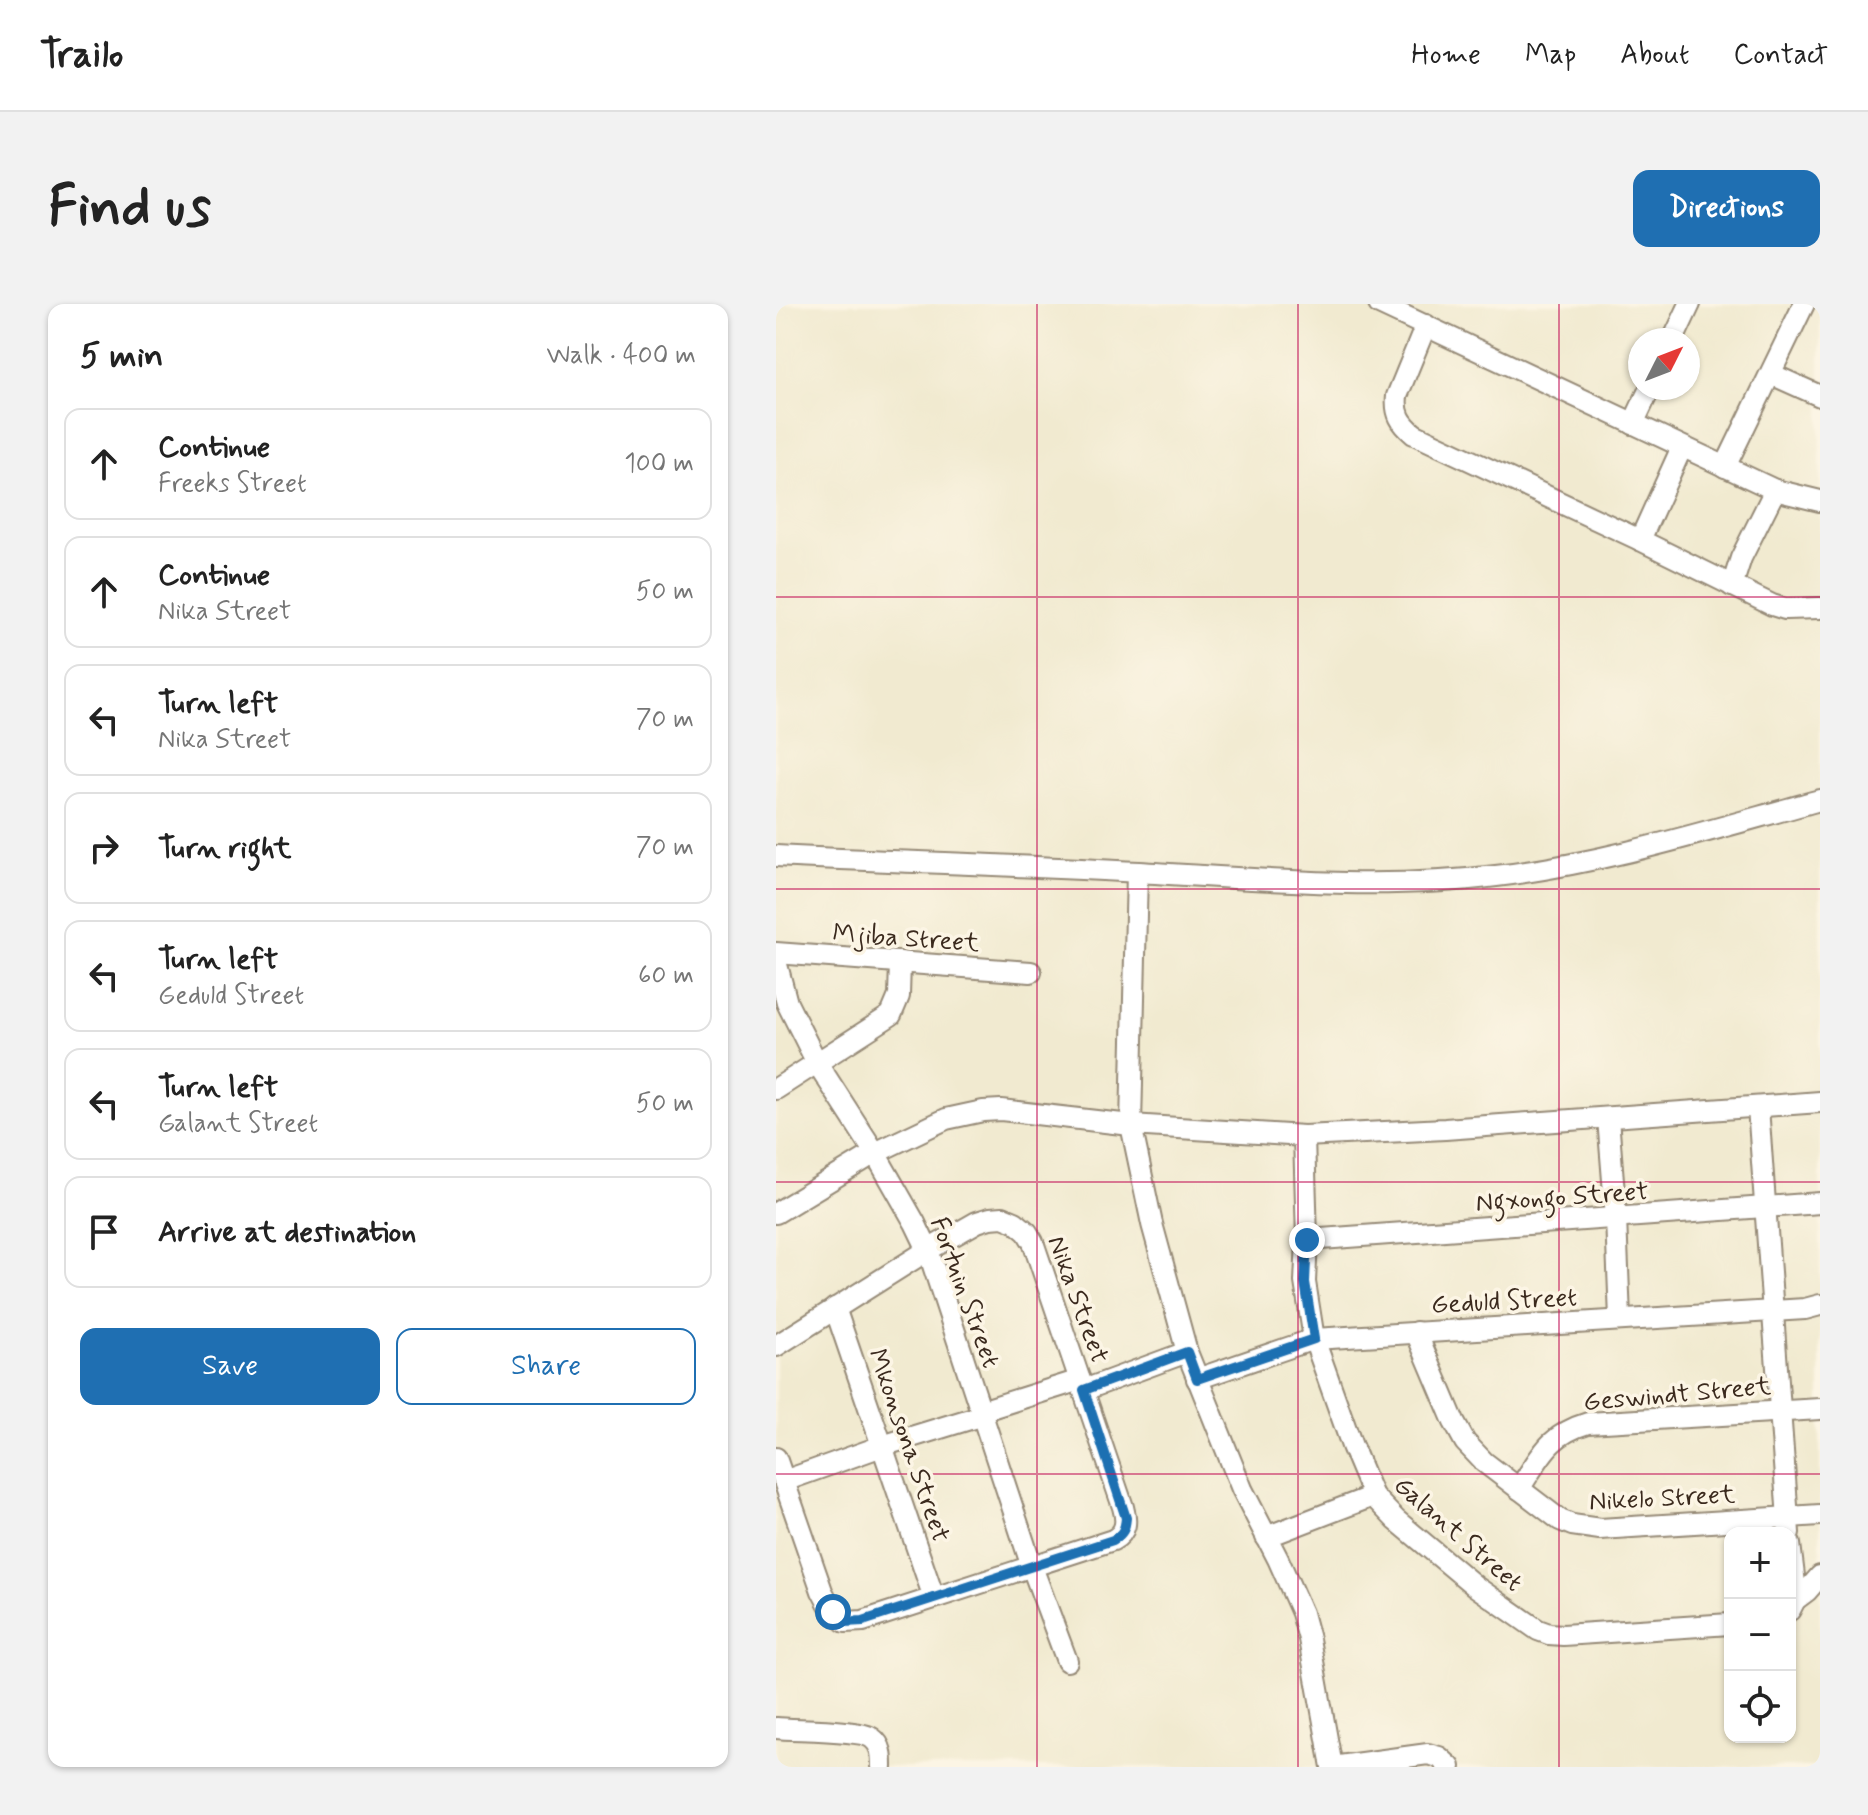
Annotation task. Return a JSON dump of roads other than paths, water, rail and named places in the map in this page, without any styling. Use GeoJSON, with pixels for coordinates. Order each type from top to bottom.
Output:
{"type":"FeatureCollection","features":[{"type":"Feature","properties":{"kind":"street"},"geometry":{"type":"LineString","coordinates":[[1379,304],[1775,490],[1820,501]]}},
{"type":"Feature","properties":{"kind":"street"},"geometry":{"type":"LineString","coordinates":[[1679,328],[1690,304]]}},
{"type":"Feature","properties":{"kind":"street"},"geometry":{"type":"LineString","coordinates":[[1725,467],[1804,304]]}},
{"type":"Feature","properties":{"kind":"street"},"geometry":{"type":"LineString","coordinates":[[1426,325],[1397,396],[1398,417],[1414,434],[1772,605],[1785,609],[1820,608]]}},
{"type":"Feature","properties":{"kind":"street"},"geometry":{"type":"LineString","coordinates":[[1771,374],[1820,396]]}},
{"type":"Feature","properties":{"kind":"street"},"geometry":{"type":"LineString","coordinates":[[1633,424],[1644,400]]}},
{"type":"Feature","properties":{"kind":"street"},"geometry":{"type":"LineString","coordinates":[[1640,540],[1682,447]]}},
{"type":"Feature","properties":{"kind":"street"},"geometry":{"type":"LineString","coordinates":[[1732,586],[1741,558],[1775,490]]}},
{"type":"Feature","properties":{"kind":"street"},"geometry":{"type":"LineString","coordinates":[[776,856],[1281,881],[1409,883],[1496,876],[1578,863],[1667,843],[1820,800]]}},
{"type":"Feature","properties":{"kind":"street"},"geometry":{"type":"LineString","coordinates":[[1137,872],[1131,1125],[1152,1224],[1197,1379],[1242,1489],[1297,1602],[1309,1639],[1332,1767],[1428,1754],[1439,1757],[1450,1767]]}},
{"type":"Feature","properties":{"kind":"street","name":"Mjiba Street"},"geometry":{"type":"LineString","coordinates":[[776,953],[1031,972]]}},
{"type":"Feature","properties":{"kind":"street","name":"Fortuin Street"},"geometry":{"type":"LineString","coordinates":[[776,961],[787,1003],[817,1063],[875,1153],[928,1250],[1032,1567],[1067,1661]]}},
{"type":"Feature","properties":{"kind":"street"},"geometry":{"type":"LineString","coordinates":[[776,1089],[891,1015],[899,996],[900,962]]}},
{"type":"Feature","properties":{"kind":"street"},"geometry":{"type":"LineString","coordinates":[[776,1213],[875,1153],[946,1119],[983,1111],[1001,1110],[1131,1125],[1304,1136],[1820,1102]]}},
{"type":"Feature","properties":{"kind":"street"},"geometry":{"type":"LineString","coordinates":[[1758,1107],[1788,1525]]}},
{"type":"Feature","properties":{"kind":"street"},"geometry":{"type":"LineString","coordinates":[[1608,1118],[1620,1319]]}},
{"type":"Feature","properties":{"kind":"street","name":"Galant Street"},"geometry":{"type":"LineString","coordinates":[[1304,1136],[1305,1282],[1314,1339],[1373,1496],[1396,1520],[1475,1586],[1538,1630],[1563,1635],[1724,1624]]}},
{"type":"Feature","properties":{"kind":"street","name":"Ngxongo Street"},"geometry":{"type":"LineString","coordinates":[[1307,1240],[1820,1203]]}},
{"type":"Feature","properties":{"kind":"street","name":"Nika Street"},"geometry":{"type":"LineString","coordinates":[[776,1346],[977,1222],[1003,1217],[1027,1232],[1126,1518],[1124,1531],[1113,1540],[1032,1567]]}},
{"type":"Feature","properties":{"kind":"street","name":"Geduld Street"},"geometry":{"type":"LineString","coordinates":[[1197,1379],[1314,1339],[1805,1309],[1820,1305]]}},
{"type":"Feature","properties":{"kind":"street","name":"Mkonsona Street"},"geometry":{"type":"LineString","coordinates":[[835,1308],[934,1598]]}},
{"type":"Feature","properties":{"kind":"street","name":"Nikelo Street"},"geometry":{"type":"LineString","coordinates":[[1416,1332],[1465,1442],[1484,1462],[1560,1520],[1585,1528],[1788,1525],[1820,1515]]}},
{"type":"Feature","properties":{"kind":"street"},"geometry":{"type":"LineString","coordinates":[[784,1481],[982,1413],[1187,1352]]}},
{"type":"Feature","properties":{"kind":"street","name":"Geswindt Street"},"geometry":{"type":"LineString","coordinates":[[1519,1489],[1554,1440],[1575,1427],[1602,1421],[1820,1409]]}},
{"type":"Feature","properties":{"kind":"street"},"geometry":{"type":"LineString","coordinates":[[776,1458],[822,1591],[833,1612],[845,1622],[863,1621],[1032,1567]]}},
{"type":"Feature","properties":{"kind":"street"},"geometry":{"type":"LineString","coordinates":[[1266,1537],[1373,1496]]}},
{"type":"Feature","properties":{"kind":"street"},"geometry":{"type":"LineString","coordinates":[[1796,1602],[1820,1576]]}},
{"type":"Feature","properties":{"kind":"street"},"geometry":{"type":"LineString","coordinates":[[776,1728],[871,1737],[882,1753],[882,1767]]}}]}
